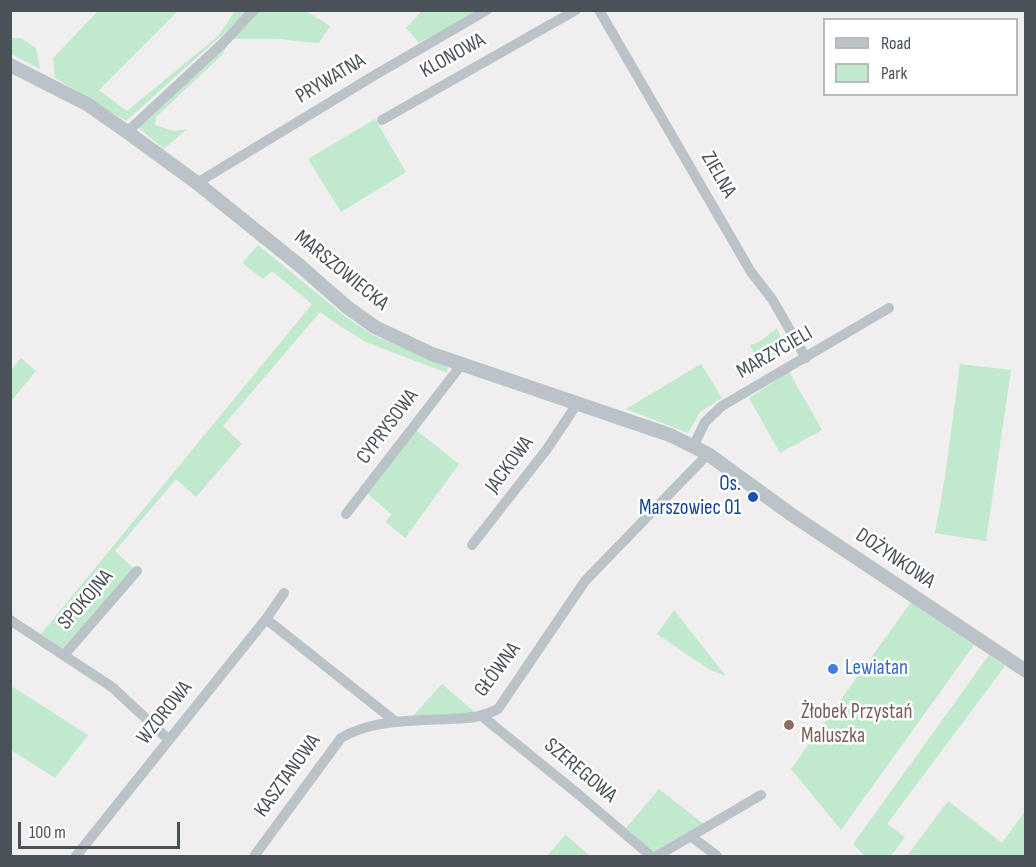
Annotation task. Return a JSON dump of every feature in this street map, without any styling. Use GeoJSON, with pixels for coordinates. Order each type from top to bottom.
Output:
{"type":"FeatureCollection","features":[{"type":"Feature","properties":{"kind":"street"},"geometry":{"type":"LineString","coordinates":[[127,132],[223,43],[254,10]]}},
{"type":"Feature","properties":{"kind":"street","name":"PRYWATNA"},"geometry":{"type":"LineString","coordinates":[[197,183],[486,10]]}},
{"type":"Feature","properties":{"kind":"street","name":"KLONOWA"},"geometry":{"type":"LineString","coordinates":[[382,120],[576,10]]}},
{"type":"Feature","properties":{"kind":"street","name":"ZIELNA"},"geometry":{"type":"LineString","coordinates":[[599,10],[751,272],[772,299],[806,358]]}},
{"type":"Feature","properties":{"kind":"street","name":"MARSZOWIECKA"},"geometry":{"type":"LineString","coordinates":[[10,65],[87,104],[127,132],[197,183],[299,265],[346,307],[375,327],[432,354],[628,420],[694,445],[743,479]]}},
{"type":"Feature","properties":{"kind":"street","name":"MARZYCIELI"},"geometry":{"type":"LineString","coordinates":[[694,445],[705,422],[722,406],[889,308]]}},
{"type":"Feature","properties":{"kind":"street","name":"CYPRYSOWA"},"geometry":{"type":"LineString","coordinates":[[346,514],[462,364]]}},
{"type":"Feature","properties":{"kind":"street","name":"JACKOWA"},"geometry":{"type":"LineString","coordinates":[[472,545],[547,448],[577,404]]}},
{"type":"Feature","properties":{"kind":"street","name":"GŁÓWNA"},"geometry":{"type":"LineString","coordinates":[[396,722],[483,717],[498,709],[585,581],[708,454]]}},
{"type":"Feature","properties":{"kind":"street","name":"DOŻYNKOWA"},"geometry":{"type":"LineString","coordinates":[[743,479],[792,515],[1026,671]]}},
{"type":"Feature","properties":{"kind":"street","name":"SPOKOJNA"},"geometry":{"type":"LineString","coordinates":[[65,654],[137,571]]}},
{"type":"Feature","properties":{"kind":"street","name":"WZOROWA"},"geometry":{"type":"LineString","coordinates":[[76,856],[266,619],[284,593]]}},
{"type":"Feature","properties":{"kind":"street"},"geometry":{"type":"LineString","coordinates":[[266,619],[396,722]]}},
{"type":"Feature","properties":{"kind":"street"},"geometry":{"type":"LineString","coordinates":[[10,620],[112,687],[168,740]]}},
{"type":"Feature","properties":{"kind":"street","name":"SZEREGOWA"},"geometry":{"type":"LineString","coordinates":[[483,717],[651,856]]}},
{"type":"Feature","properties":{"kind":"street","name":"KASZTANOWA"},"geometry":{"type":"LineString","coordinates":[[255,855],[341,738],[361,727],[396,722]]}},
{"type":"Feature","properties":{"kind":"street"},"geometry":{"type":"LineString","coordinates":[[657,856],[761,795]]}},
{"type":"Feature","properties":{"kind":"street"},"geometry":{"type":"LineString","coordinates":[[692,837],[717,856]]}},
{"type":"Feature","properties":{"kind":"green space"},"geometry":{"type":"Polygon","coordinates":[[[98,11],[177,12],[99,90],[127,111],[218,36],[235,11],[247,11],[126,121],[55,78],[53,58],[98,11]]]}},
{"type":"Feature","properties":{"kind":"green space"},"geometry":{"type":"Polygon","coordinates":[[[256,11],[306,11],[330,26],[319,43],[278,39],[231,39],[222,55],[156,117],[155,125],[174,131],[187,129],[164,149],[136,126],[256,11]]]}},
{"type":"Feature","properties":{"kind":"green space"},"geometry":{"type":"Polygon","coordinates":[[[422,11],[479,11],[419,43],[406,28],[422,11]]]}},
{"type":"Feature","properties":{"kind":"green space"},"geometry":{"type":"Polygon","coordinates":[[[10,38],[21,38],[36,48],[40,69],[11,54],[10,38]]]}},
{"type":"Feature","properties":{"kind":"green space"},"geometry":{"type":"Polygon","coordinates":[[[375,119],[406,172],[341,212],[308,159],[375,119]]]}},
{"type":"Feature","properties":{"kind":"green space"},"geometry":{"type":"Polygon","coordinates":[[[258,245],[346,317],[373,335],[448,366],[447,373],[368,343],[320,312],[223,426],[242,444],[196,497],[176,479],[115,551],[134,569],[64,649],[41,634],[312,304],[272,271],[263,279],[242,263],[258,245]]]}},
{"type":"Feature","properties":{"kind":"green space"},"geometry":{"type":"Polygon","coordinates":[[[777,328],[785,349],[781,356],[765,363],[756,357],[750,345],[759,342],[777,328]]]}},
{"type":"Feature","properties":{"kind":"green space"},"geometry":{"type":"Polygon","coordinates":[[[21,358],[36,371],[11,401],[11,370],[21,358]]]}},
{"type":"Feature","properties":{"kind":"green space"},"geometry":{"type":"Polygon","coordinates":[[[701,364],[722,398],[700,412],[688,433],[626,409],[701,364]]]}},
{"type":"Feature","properties":{"kind":"green space"},"geometry":{"type":"Polygon","coordinates":[[[960,364],[1011,370],[986,541],[935,533],[960,364]]]}},
{"type":"Feature","properties":{"kind":"green space"},"geometry":{"type":"Polygon","coordinates":[[[789,372],[822,430],[780,453],[749,398],[789,372]]]}},
{"type":"Feature","properties":{"kind":"green space"},"geometry":{"type":"Polygon","coordinates":[[[416,430],[459,464],[405,538],[386,522],[391,514],[368,494],[416,430]]]}},
{"type":"Feature","properties":{"kind":"green space"},"geometry":{"type":"Polygon","coordinates":[[[911,602],[974,645],[841,830],[791,769],[911,602]]]}},
{"type":"Feature","properties":{"kind":"green space"},"geometry":{"type":"Polygon","coordinates":[[[674,610],[726,676],[710,670],[657,634],[674,610]]]}},
{"type":"Feature","properties":{"kind":"green space"},"geometry":{"type":"Polygon","coordinates":[[[989,655],[1005,666],[887,824],[905,837],[891,856],[865,856],[853,844],[989,655]]]}},
{"type":"Feature","properties":{"kind":"green space"},"geometry":{"type":"Polygon","coordinates":[[[442,684],[477,714],[412,717],[442,684]]]}},
{"type":"Feature","properties":{"kind":"green space"},"geometry":{"type":"Polygon","coordinates":[[[13,687],[88,735],[55,778],[11,750],[10,689],[13,687]]]}},
{"type":"Feature","properties":{"kind":"green space"},"geometry":{"type":"Polygon","coordinates":[[[659,789],[704,824],[654,853],[626,828],[659,789]]]}},
{"type":"Feature","properties":{"kind":"green space"},"geometry":{"type":"Polygon","coordinates":[[[948,801],[1002,843],[1025,811],[1025,855],[907,856],[948,801]]]}},
{"type":"Feature","properties":{"kind":"green space"},"geometry":{"type":"Polygon","coordinates":[[[566,835],[590,856],[547,856],[566,835]]]}},
{"type":"Feature","properties":{"kind":"place","name":"Os. Marszowiec 01"},"geometry":{"type":"Point","coordinates":[753,497]}},
{"type":"Feature","properties":{"kind":"place","name":"Lewiatan"},"geometry":{"type":"Point","coordinates":[833,669]}},
{"type":"Feature","properties":{"kind":"place","name":"Żłobek Przystań Maluszka"},"geometry":{"type":"Point","coordinates":[789,725]}}]}
